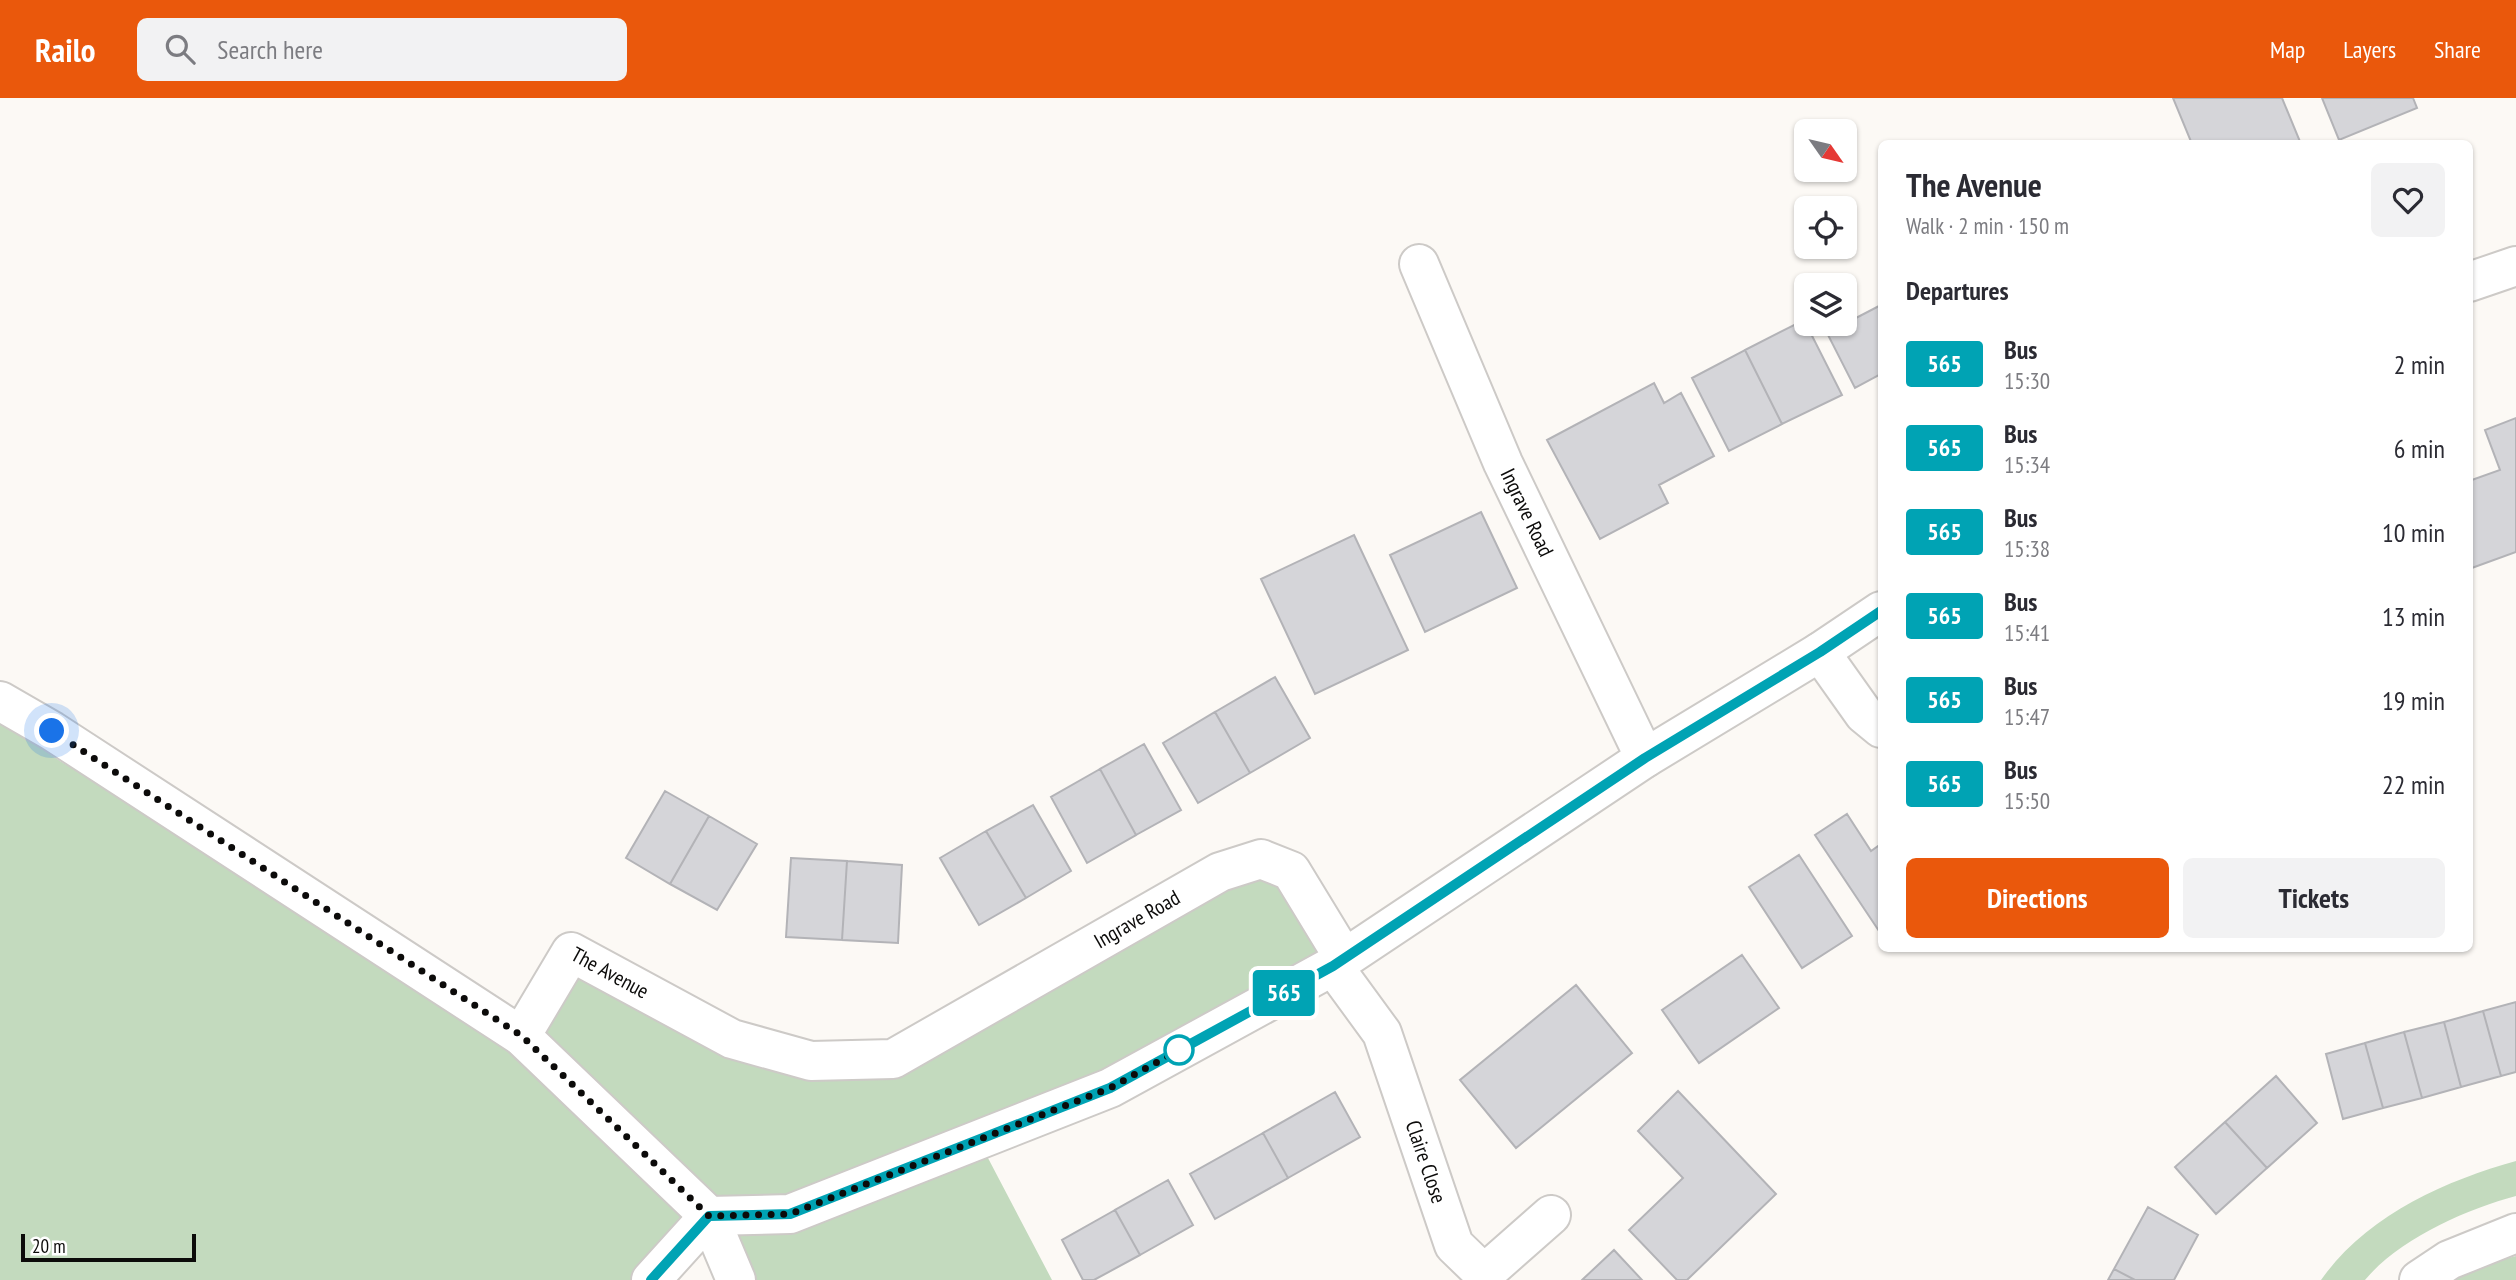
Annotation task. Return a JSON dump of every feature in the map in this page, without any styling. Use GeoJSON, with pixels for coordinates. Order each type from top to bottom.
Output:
{"type":"FeatureCollection","features":[{"type":"Feature","properties":{"kind":"street","name":"Ingrave Road"},"geometry":{"type":"LineString","coordinates":[[1419,264],[1503,463],[1645,758]]}},
{"type":"Feature","properties":{"kind":"street"},"geometry":{"type":"LineString","coordinates":[[2473,281],[2516,267]]}},
{"type":"Feature","properties":{"kind":"street"},"geometry":{"type":"LineString","coordinates":[[651,1280],[709,1216],[790,1214],[1110,1088],[1339,962],[1645,758],[1820,652],[1878,613]]}},
{"type":"Feature","properties":{"kind":"street"},"geometry":{"type":"LineString","coordinates":[[1820,652],[1864,714],[1878,726]]}},
{"type":"Feature","properties":{"kind":"street"},"geometry":{"type":"LineString","coordinates":[[0,701],[52,731],[522,1036],[709,1216],[736,1280]]}},
{"type":"Feature","properties":{"kind":"street","name":"Ingrave Road"},"geometry":{"type":"LineString","coordinates":[[936,1034],[1220,872],[1261,859],[1291,871],[1339,962]]}},
{"type":"Feature","properties":{"kind":"street","name":"The Avenue"},"geometry":{"type":"LineString","coordinates":[[522,1036],[571,952],[732,1039],[811,1061],[893,1059],[936,1034]]}},
{"type":"Feature","properties":{"kind":"street","name":"Claire Close"},"geometry":{"type":"LineString","coordinates":[[1339,962],[1382,1033],[1454,1245],[1483,1274],[1551,1214]]}},
{"type":"Feature","properties":{"kind":"street"},"geometry":{"type":"LineString","coordinates":[[2419,1280],[2449,1260],[2516,1233]]}},
{"type":"Feature","properties":{"kind":"green space"},"geometry":{"type":"Polygon","coordinates":[[[0,720],[60,761],[521,1036],[571,952],[732,1039],[893,1059],[1261,859],[1344,958],[978,1139],[1052,1280],[736,1280],[709,1217],[642,1280],[0,1280],[0,720]]]}},
{"type":"Feature","properties":{"kind":"green space"},"geometry":{"type":"Polygon","coordinates":[[[2516,1161],[2516,1196],[2476,1209],[2414,1239],[2379,1265],[2365,1280],[2321,1280],[2339,1257],[2383,1219],[2461,1179],[2516,1161]]]}},
{"type":"Feature","properties":{"kind":"green space"},"geometry":{"type":"Polygon","coordinates":[[[2516,1256],[2516,1280],[2455,1280],[2479,1266],[2516,1256]]]}},
{"type":"Feature","properties":{"kind":"building"},"geometry":{"type":"Polygon","coordinates":[[[2173,98],[2282,98],[2299,140],[2190,140],[2173,98]]]}},
{"type":"Feature","properties":{"kind":"building"},"geometry":{"type":"Polygon","coordinates":[[[2322,98],[2413,98],[2417,108],[2339,140],[2322,98]]]}},
{"type":"Feature","properties":{"kind":"building"},"geometry":{"type":"Polygon","coordinates":[[[1878,307],[1878,376],[1855,388],[1829,336],[1857,336],[1857,317],[1878,307]]]}},
{"type":"Feature","properties":{"kind":"building"},"geometry":{"type":"Polygon","coordinates":[[[1794,325],[1794,336],[1812,336],[1842,395],[1782,424],[1745,350],[1794,325]]]}},
{"type":"Feature","properties":{"kind":"building"},"geometry":{"type":"Polygon","coordinates":[[[1745,350],[1782,424],[1729,451],[1692,378],[1745,350]]]}},
{"type":"Feature","properties":{"kind":"building"},"geometry":{"type":"Polygon","coordinates":[[[1654,383],[1664,403],[1681,393],[1714,456],[1659,485],[1668,503],[1600,539],[1547,440],[1654,383]]]}},
{"type":"Feature","properties":{"kind":"building"},"geometry":{"type":"Polygon","coordinates":[[[2516,418],[2516,552],[2473,568],[2473,480],[2500,470],[2485,430],[2516,418]]]}},
{"type":"Feature","properties":{"kind":"building"},"geometry":{"type":"Polygon","coordinates":[[[1481,512],[1517,588],[1425,632],[1390,555],[1481,512]]]}},
{"type":"Feature","properties":{"kind":"building"},"geometry":{"type":"Polygon","coordinates":[[[1354,535],[1408,650],[1315,694],[1261,579],[1354,535]]]}},
{"type":"Feature","properties":{"kind":"building"},"geometry":{"type":"Polygon","coordinates":[[[1275,677],[1310,738],[1250,773],[1215,712],[1275,677]]]}},
{"type":"Feature","properties":{"kind":"building"},"geometry":{"type":"Polygon","coordinates":[[[1215,712],[1250,773],[1198,803],[1163,743],[1215,712]]]}},
{"type":"Feature","properties":{"kind":"building"},"geometry":{"type":"Polygon","coordinates":[[[1144,744],[1181,810],[1136,835],[1100,769],[1144,744]]]}},
{"type":"Feature","properties":{"kind":"building"},"geometry":{"type":"Polygon","coordinates":[[[1100,769],[1136,835],[1087,863],[1051,797],[1100,769]]]}},
{"type":"Feature","properties":{"kind":"building"},"geometry":{"type":"Polygon","coordinates":[[[665,791],[709,816],[670,884],[626,858],[665,791]]]}},
{"type":"Feature","properties":{"kind":"building"},"geometry":{"type":"Polygon","coordinates":[[[1033,805],[1071,871],[1026,898],[986,831],[1033,805]]]}},
{"type":"Feature","properties":{"kind":"building"},"geometry":{"type":"Polygon","coordinates":[[[1847,814],[1871,851],[1878,846],[1878,930],[1815,835],[1847,814]]]}},
{"type":"Feature","properties":{"kind":"building"},"geometry":{"type":"Polygon","coordinates":[[[709,816],[757,844],[717,910],[670,884],[709,816]]]}},
{"type":"Feature","properties":{"kind":"building"},"geometry":{"type":"Polygon","coordinates":[[[986,831],[1026,898],[979,925],[940,858],[986,831]]]}},
{"type":"Feature","properties":{"kind":"building"},"geometry":{"type":"Polygon","coordinates":[[[1799,855],[1852,936],[1802,968],[1749,887],[1799,855]]]}},
{"type":"Feature","properties":{"kind":"building"},"geometry":{"type":"Polygon","coordinates":[[[791,858],[847,861],[842,940],[786,937],[791,858]]]}},
{"type":"Feature","properties":{"kind":"building"},"geometry":{"type":"Polygon","coordinates":[[[847,861],[902,865],[898,943],[842,940],[847,861]]]}},
{"type":"Feature","properties":{"kind":"building"},"geometry":{"type":"Polygon","coordinates":[[[1742,955],[1779,1008],[1699,1063],[1662,1010],[1742,955]]]}},
{"type":"Feature","properties":{"kind":"building"},"geometry":{"type":"Polygon","coordinates":[[[1576,985],[1632,1053],[1516,1148],[1460,1080],[1576,985]]]}},
{"type":"Feature","properties":{"kind":"building"},"geometry":{"type":"Polygon","coordinates":[[[2516,1002],[2516,1072],[2501,1076],[2483,1011],[2516,1002]]]}},
{"type":"Feature","properties":{"kind":"building"},"geometry":{"type":"Polygon","coordinates":[[[2483,1011],[2501,1076],[2461,1087],[2444,1022],[2483,1011]]]}},
{"type":"Feature","properties":{"kind":"building"},"geometry":{"type":"Polygon","coordinates":[[[2444,1022],[2461,1087],[2422,1098],[2404,1032],[2444,1022]]]}},
{"type":"Feature","properties":{"kind":"building"},"geometry":{"type":"Polygon","coordinates":[[[2404,1032],[2422,1098],[2383,1108],[2365,1043],[2404,1032]]]}},
{"type":"Feature","properties":{"kind":"building"},"geometry":{"type":"Polygon","coordinates":[[[2365,1043],[2383,1108],[2343,1119],[2326,1054],[2365,1043]]]}},
{"type":"Feature","properties":{"kind":"building"},"geometry":{"type":"Polygon","coordinates":[[[2276,1076],[2317,1123],[2267,1168],[2225,1122],[2276,1076]]]}},
{"type":"Feature","properties":{"kind":"building"},"geometry":{"type":"Polygon","coordinates":[[[1678,1091],[1776,1194],[1687,1280],[1677,1280],[1629,1230],[1683,1178],[1638,1131],[1678,1091]]]}},
{"type":"Feature","properties":{"kind":"building"},"geometry":{"type":"Polygon","coordinates":[[[1335,1092],[1360,1137],[1288,1178],[1263,1133],[1335,1092]]]}},
{"type":"Feature","properties":{"kind":"building"},"geometry":{"type":"Polygon","coordinates":[[[2225,1122],[2267,1168],[2216,1214],[2175,1167],[2225,1122]]]}},
{"type":"Feature","properties":{"kind":"building"},"geometry":{"type":"Polygon","coordinates":[[[1263,1133],[1288,1178],[1215,1219],[1190,1174],[1263,1133]]]}},
{"type":"Feature","properties":{"kind":"building"},"geometry":{"type":"Polygon","coordinates":[[[1168,1180],[1193,1225],[1140,1255],[1115,1210],[1168,1180]]]}},
{"type":"Feature","properties":{"kind":"building"},"geometry":{"type":"Polygon","coordinates":[[[2148,1207],[2198,1235],[2174,1280],[2135,1280],[2114,1269],[2148,1207]]]}},
{"type":"Feature","properties":{"kind":"building"},"geometry":{"type":"Polygon","coordinates":[[[1115,1210],[1140,1255],[1094,1280],[1083,1280],[1062,1240],[1115,1210]]]}},
{"type":"Feature","properties":{"kind":"building"},"geometry":{"type":"Polygon","coordinates":[[[1614,1250],[1642,1280],[1582,1280],[1614,1250]]]}},
{"type":"Feature","properties":{"kind":"building"},"geometry":{"type":"Polygon","coordinates":[[[2114,1269],[2135,1280],[2108,1280],[2114,1269]]]}},
{"type":"Feature","properties":{"kind":"bus line","name":"565"},"geometry":{"type":"LineString","coordinates":[[651,1280],[709,1216],[790,1214],[1110,1088],[1333,966],[1645,758],[1820,652],[1878,613]]}},
{"type":"Feature","properties":{"kind":"route"},"geometry":{"type":"LineString","coordinates":[[52,731],[522,1036],[709,1216],[790,1214],[1110,1088],[1179,1050]]}}]}
